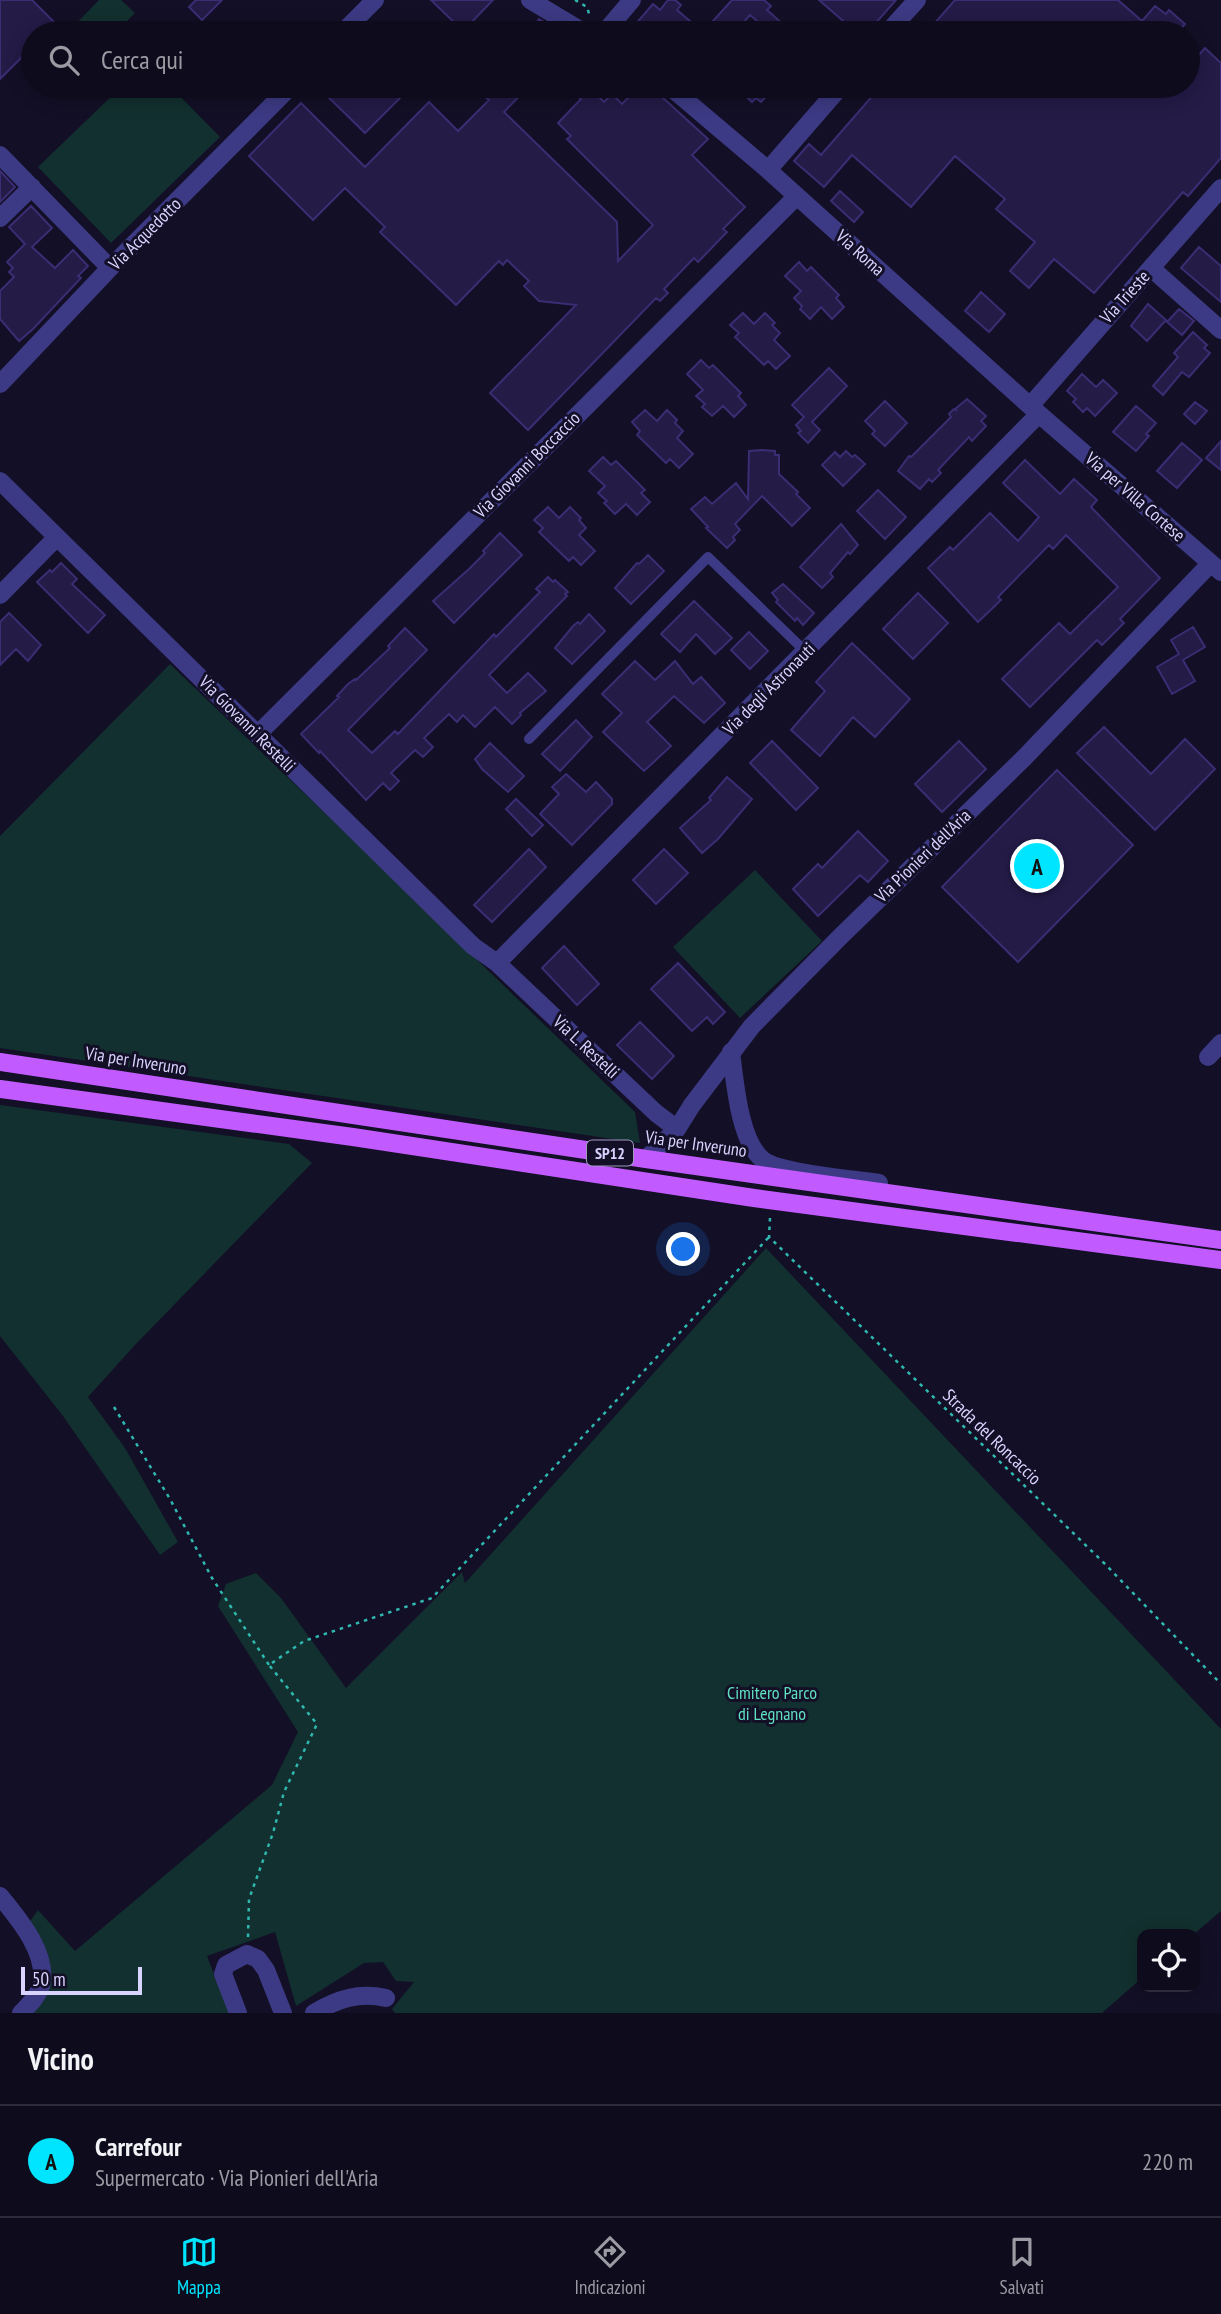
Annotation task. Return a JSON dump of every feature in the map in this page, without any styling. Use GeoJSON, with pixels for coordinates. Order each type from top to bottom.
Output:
{"type":"FeatureCollection","features":[{"type":"Feature","properties":{"kind":"main road","name":"Via per Inveruno"},"geometry":{"type":"LineString","coordinates":[[0,1062],[646,1159],[1221,1240]]}},
{"type":"Feature","properties":{"kind":"main road","name":"SP12"},"geometry":{"type":"LineString","coordinates":[[0,1089],[353,1137],[772,1200],[1221,1260]]}},
{"type":"Feature","properties":{"kind":"street"},"geometry":{"type":"LineString","coordinates":[[354,21],[375,0]]}},
{"type":"Feature","properties":{"kind":"street"},"geometry":{"type":"LineString","coordinates":[[530,0],[565,21]]}},
{"type":"Feature","properties":{"kind":"street"},"geometry":{"type":"LineString","coordinates":[[614,21],[632,0]]}},
{"type":"Feature","properties":{"kind":"street"},"geometry":{"type":"LineString","coordinates":[[898,21],[916,0]]}},
{"type":"Feature","properties":{"kind":"street","name":"Via Acquedotto"},"geometry":{"type":"LineString","coordinates":[[0,384],[110,268],[279,98]]}},
{"type":"Feature","properties":{"kind":"street","name":"Via Roma"},"geometry":{"type":"LineString","coordinates":[[683,98],[768,170],[1039,414]]}},
{"type":"Feature","properties":{"kind":"street"},"geometry":{"type":"LineString","coordinates":[[768,170],[831,98]]}},
{"type":"Feature","properties":{"kind":"street"},"geometry":{"type":"LineString","coordinates":[[0,155],[110,268]]}},
{"type":"Feature","properties":{"kind":"street"},"geometry":{"type":"LineString","coordinates":[[0,218],[32,187]]}},
{"type":"Feature","properties":{"kind":"street","name":"Via Trieste"},"geometry":{"type":"LineString","coordinates":[[1039,414],[1151,268],[1219,195]]}},
{"type":"Feature","properties":{"kind":"street","name":"Via Giovanni Boccaccio"},"geometry":{"type":"LineString","coordinates":[[258,734],[797,197]]}},
{"type":"Feature","properties":{"kind":"street"},"geometry":{"type":"LineString","coordinates":[[1151,268],[1221,330]]}},
{"type":"Feature","properties":{"kind":"street","name":"Via per Villa Cortese"},"geometry":{"type":"LineString","coordinates":[[1039,414],[1216,568]]}},
{"type":"Feature","properties":{"kind":"street","name":"Via degli Astronauti"},"geometry":{"type":"LineString","coordinates":[[497,963],[1039,414]]}},
{"type":"Feature","properties":{"kind":"street","name":"Via Giovanni Restelli"},"geometry":{"type":"LineString","coordinates":[[0,481],[473,946],[497,963]]}},
{"type":"Feature","properties":{"kind":"street"},"geometry":{"type":"LineString","coordinates":[[0,595],[57,537]]}},
{"type":"Feature","properties":{"kind":"street","name":"Via Pionieri dell'Aria"},"geometry":{"type":"LineString","coordinates":[[646,1159],[677,1129],[752,1026],[1216,568]]}},
{"type":"Feature","properties":{"kind":"street","name":"Via L. Restelli"},"geometry":{"type":"LineString","coordinates":[[497,963],[656,1113],[677,1129]]}},
{"type":"Feature","properties":{"kind":"street"},"geometry":{"type":"LineString","coordinates":[[1208,1056],[1221,1043]]}},
{"type":"Feature","properties":{"kind":"street"},"geometry":{"type":"LineString","coordinates":[[731,1052],[738,1110],[750,1142],[762,1159],[782,1168],[1041,1208],[1075,1219]]}},
{"type":"Feature","properties":{"kind":"street"},"geometry":{"type":"LineString","coordinates":[[0,1896],[24,1924],[42,1970],[41,1986],[22,2013]]}},
{"type":"Feature","properties":{"kind":"street"},"geometry":{"type":"LineString","coordinates":[[238,2013],[223,1974],[226,1965],[247,1954],[258,1959],[266,1970],[283,2013]]}},
{"type":"Feature","properties":{"kind":"street"},"geometry":{"type":"LineString","coordinates":[[314,2013],[350,1997],[370,1995],[386,1998]]}},
{"type":"Feature","properties":{"kind":"lane"},"geometry":{"type":"LineString","coordinates":[[529,739],[708,557],[806,652]]}},
{"type":"Feature","properties":{"kind":"path"},"geometry":{"type":"LineString","coordinates":[[269,1665],[304,1641],[432,1598],[769,1237],[772,1200]]}},
{"type":"Feature","properties":{"kind":"path","name":"Strada del Roncaccio"},"geometry":{"type":"LineString","coordinates":[[769,1237],[1105,1564],[1221,1684]]}},
{"type":"Feature","properties":{"kind":"path"},"geometry":{"type":"LineString","coordinates":[[114,1407],[170,1499],[212,1578],[269,1665],[317,1724],[285,1792],[248,1899],[247,1954]]}},
{"type":"Feature","properties":{"kind":"green space"},"geometry":{"type":"Polygon","coordinates":[[[99,0],[121,0],[135,13],[127,21],[79,21],[99,0]]]}},
{"type":"Feature","properties":{"kind":"green space"},"geometry":{"type":"Polygon","coordinates":[[[110,98],[182,98],[220,137],[111,243],[38,167],[110,98]]]}},
{"type":"Feature","properties":{"kind":"green space"},"geometry":{"type":"Polygon","coordinates":[[[170,664],[635,1112],[640,1143],[0,1048],[0,836],[170,664]]]}},
{"type":"Feature","properties":{"kind":"green space"},"geometry":{"type":"Polygon","coordinates":[[[755,870],[822,941],[740,1018],[673,947],[755,870]]]}},
{"type":"Feature","properties":{"kind":"green space"},"geometry":{"type":"Polygon","coordinates":[[[0,1105],[289,1144],[312,1163],[88,1397],[125,1448],[178,1542],[160,1555],[63,1416],[0,1336],[0,1105]]]}},
{"type":"Feature","properties":{"kind":"green space","name":"Cimitero Parco di Legnano"},"geometry":{"type":"Polygon","coordinates":[[[766,1248],[1221,1729],[1221,1911],[1200,1929],[1137,1929],[1137,1982],[1102,2013],[395,2013],[392,2009],[414,1982],[396,1981],[383,1962],[364,1963],[296,2006],[275,1932],[207,1956],[229,2013],[29,2013],[44,1996],[30,1921],[38,1910],[75,1951],[272,1785],[298,1732],[218,1606],[226,1584],[256,1573],[281,1598],[346,1688],[462,1572],[465,1583],[766,1248]]]}},
{"type":"Feature","properties":{"kind":"building"},"geometry":{"type":"Polygon","coordinates":[[[0,0],[32,0],[53,21],[21,21],[21,58],[0,79],[0,0]]]}},
{"type":"Feature","properties":{"kind":"building"},"geometry":{"type":"Polygon","coordinates":[[[196,0],[222,0],[202,20],[189,7],[196,0]]]}},
{"type":"Feature","properties":{"kind":"building"},"geometry":{"type":"Polygon","coordinates":[[[431,0],[493,0],[473,21],[453,21],[431,0]]]}},
{"type":"Feature","properties":{"kind":"building"},"geometry":{"type":"Polygon","coordinates":[[[668,0],[675,0],[681,5],[677,10],[690,21],[638,21],[653,4],[660,10],[668,0]]]}},
{"type":"Feature","properties":{"kind":"building"},"geometry":{"type":"Polygon","coordinates":[[[732,0],[764,0],[771,6],[767,10],[779,21],[757,21],[750,15],[745,21],[713,21],[732,0]]]}},
{"type":"Feature","properties":{"kind":"building"},"geometry":{"type":"Polygon","coordinates":[[[819,0],[896,0],[878,21],[843,21],[819,0]]]}},
{"type":"Feature","properties":{"kind":"building"},"geometry":{"type":"Polygon","coordinates":[[[955,0],[1118,0],[1142,21],[937,21],[955,0]]]}},
{"type":"Feature","properties":{"kind":"building"},"geometry":{"type":"Polygon","coordinates":[[[1155,6],[1166,14],[1169,10],[1182,21],[1142,21],[1155,6]]]}},
{"type":"Feature","properties":{"kind":"building"},"geometry":{"type":"Polygon","coordinates":[[[1205,48],[1221,63],[1221,158],[1188,196],[1183,192],[1094,293],[1054,259],[1029,288],[1010,271],[1035,242],[996,209],[1005,199],[955,156],[911,207],[852,155],[824,187],[794,161],[809,144],[821,155],[871,98],[1200,98],[1200,54],[1205,48]]]}},
{"type":"Feature","properties":{"kind":"building"},"geometry":{"type":"Polygon","coordinates":[[[329,98],[400,98],[365,133],[329,98]]]}},
{"type":"Feature","properties":{"kind":"building"},"geometry":{"type":"Polygon","coordinates":[[[486,98],[517,98],[504,112],[617,222],[618,261],[653,225],[567,139],[571,136],[558,123],[580,98],[600,98],[604,102],[608,98],[616,98],[622,104],[628,98],[663,98],[708,139],[692,155],[745,207],[723,229],[727,232],[698,262],[694,258],[664,289],[668,293],[660,301],[656,298],[528,430],[490,393],[576,305],[539,301],[524,286],[529,281],[507,260],[503,265],[499,261],[456,305],[380,232],[385,227],[345,188],[313,220],[249,156],[301,103],[365,167],[429,102],[458,131],[489,100],[486,98]]]}},
{"type":"Feature","properties":{"kind":"building"},"geometry":{"type":"Polygon","coordinates":[[[0,171],[15,187],[0,202],[0,171]]]}},
{"type":"Feature","properties":{"kind":"building"},"geometry":{"type":"Polygon","coordinates":[[[840,191],[863,212],[854,222],[831,201],[840,191]]]}},
{"type":"Feature","properties":{"kind":"building"},"geometry":{"type":"Polygon","coordinates":[[[31,206],[52,228],[32,247],[55,268],[73,250],[88,266],[78,276],[81,278],[19,341],[0,319],[0,291],[14,277],[9,272],[13,268],[7,262],[25,244],[9,227],[31,206]]]}},
{"type":"Feature","properties":{"kind":"building"},"geometry":{"type":"Polygon","coordinates":[[[1199,247],[1221,266],[1221,302],[1181,268],[1199,247]]]}},
{"type":"Feature","properties":{"kind":"building"},"geometry":{"type":"Polygon","coordinates":[[[799,262],[807,271],[811,267],[839,295],[836,298],[844,307],[832,319],[821,307],[810,319],[800,309],[802,306],[794,298],[801,291],[785,276],[799,262]]]}},
{"type":"Feature","properties":{"kind":"building"},"geometry":{"type":"Polygon","coordinates":[[[981,292],[1005,314],[989,332],[965,311],[981,292]]]}},
{"type":"Feature","properties":{"kind":"building"},"geometry":{"type":"Polygon","coordinates":[[[1148,304],[1166,320],[1147,341],[1131,326],[1148,304]]]}},
{"type":"Feature","properties":{"kind":"building"},"geometry":{"type":"Polygon","coordinates":[[[1179,309],[1194,321],[1182,335],[1167,322],[1179,309]]]}},
{"type":"Feature","properties":{"kind":"building"},"geometry":{"type":"Polygon","coordinates":[[[743,313],[754,324],[765,313],[775,323],[772,325],[780,333],[774,340],[790,356],[776,369],[768,361],[764,365],[735,337],[739,333],[730,325],[743,313]]]}},
{"type":"Feature","properties":{"kind":"building"},"geometry":{"type":"Polygon","coordinates":[[[1193,332],[1207,345],[1204,348],[1210,353],[1189,377],[1182,372],[1163,395],[1153,386],[1178,357],[1174,353],[1193,332]]]}},
{"type":"Feature","properties":{"kind":"building"},"geometry":{"type":"Polygon","coordinates":[[[701,360],[709,368],[713,365],[741,393],[738,396],[746,405],[734,417],[723,406],[712,416],[702,407],[705,404],[696,396],[703,390],[687,374],[701,360]]]}},
{"type":"Feature","properties":{"kind":"building"},"geometry":{"type":"Polygon","coordinates":[[[829,368],[847,386],[812,422],[820,430],[808,443],[798,433],[801,431],[796,425],[804,417],[792,405],[829,368]]]}},
{"type":"Feature","properties":{"kind":"building"},"geometry":{"type":"Polygon","coordinates":[[[1082,374],[1096,387],[1103,380],[1117,393],[1095,416],[1087,408],[1083,412],[1073,402],[1076,399],[1067,391],[1082,374]]]}},
{"type":"Feature","properties":{"kind":"building"},"geometry":{"type":"Polygon","coordinates":[[[967,399],[986,416],[981,421],[986,426],[972,441],[969,437],[938,470],[941,473],[932,482],[929,479],[920,489],[898,471],[909,456],[951,417],[949,414],[954,409],[957,411],[955,409],[967,399]]]}},
{"type":"Feature","properties":{"kind":"building"},"geometry":{"type":"Polygon","coordinates":[[[885,401],[907,423],[885,446],[872,434],[875,431],[865,421],[885,401]]]}},
{"type":"Feature","properties":{"kind":"building"},"geometry":{"type":"Polygon","coordinates":[[[1195,402],[1207,411],[1195,424],[1184,414],[1195,402]]]}},
{"type":"Feature","properties":{"kind":"building"},"geometry":{"type":"Polygon","coordinates":[[[1136,406],[1156,423],[1136,451],[1113,432],[1136,406]]]}},
{"type":"Feature","properties":{"kind":"building"},"geometry":{"type":"Polygon","coordinates":[[[645,410],[657,421],[667,410],[677,420],[675,423],[683,431],[677,438],[693,454],[679,468],[670,459],[666,463],[637,435],[640,431],[632,422],[645,410]]]}},
{"type":"Feature","properties":{"kind":"building"},"geometry":{"type":"Polygon","coordinates":[[[1221,441],[1221,470],[1206,458],[1221,441]]]}},
{"type":"Feature","properties":{"kind":"building"},"geometry":{"type":"Polygon","coordinates":[[[1182,443],[1202,460],[1177,488],[1157,471],[1182,443]]]}},
{"type":"Feature","properties":{"kind":"building"},"geometry":{"type":"Polygon","coordinates":[[[749,451],[775,451],[775,455],[779,455],[779,474],[810,508],[792,526],[762,496],[735,524],[740,530],[727,548],[691,509],[705,497],[712,504],[736,483],[748,499],[749,451]]]}},
{"type":"Feature","properties":{"kind":"building"},"geometry":{"type":"Polygon","coordinates":[[[846,451],[865,464],[843,486],[822,465],[835,452],[840,457],[846,451]]]}},
{"type":"Feature","properties":{"kind":"building"},"geometry":{"type":"Polygon","coordinates":[[[603,457],[611,465],[616,461],[645,490],[641,493],[650,502],[637,515],[626,504],[615,514],[598,493],[605,486],[589,471],[603,457]]]}},
{"type":"Feature","properties":{"kind":"building"},"geometry":{"type":"Polygon","coordinates":[[[1025,460],[1060,494],[1074,479],[1097,500],[1091,507],[1160,578],[1120,619],[1124,623],[1102,645],[1097,640],[1030,707],[1002,679],[1059,623],[1070,634],[1118,587],[1066,535],[1053,549],[1049,545],[998,597],[1001,600],[978,622],[928,568],[950,547],[953,550],[990,513],[1018,541],[1039,517],[1003,483],[1025,460]]]}},
{"type":"Feature","properties":{"kind":"building"},"geometry":{"type":"Polygon","coordinates":[[[878,490],[906,517],[885,539],[857,511],[878,490]]]}},
{"type":"Feature","properties":{"kind":"building"},"geometry":{"type":"Polygon","coordinates":[[[548,507],[559,518],[570,507],[581,518],[579,520],[586,528],[579,535],[595,551],[581,565],[573,557],[569,561],[539,532],[543,528],[534,520],[548,507]]]}},
{"type":"Feature","properties":{"kind":"building"},"geometry":{"type":"Polygon","coordinates":[[[841,524],[858,545],[850,554],[848,552],[830,573],[833,577],[822,588],[800,567],[841,524]]]}},
{"type":"Feature","properties":{"kind":"building"},"geometry":{"type":"Polygon","coordinates":[[[500,533],[522,555],[454,623],[433,601],[485,553],[483,551],[500,533]]]}},
{"type":"Feature","properties":{"kind":"building"},"geometry":{"type":"Polygon","coordinates":[[[648,555],[664,571],[631,604],[615,588],[637,563],[648,555]]]}},
{"type":"Feature","properties":{"kind":"building"},"geometry":{"type":"Polygon","coordinates":[[[61,563],[77,579],[72,584],[105,615],[88,633],[37,582],[61,563]]]}},
{"type":"Feature","properties":{"kind":"building"},"geometry":{"type":"Polygon","coordinates":[[[548,577],[568,592],[565,594],[567,596],[489,675],[507,693],[528,673],[546,691],[520,713],[512,724],[495,707],[475,727],[463,715],[457,722],[449,714],[424,738],[433,747],[423,757],[415,750],[391,773],[399,781],[390,790],[383,783],[366,800],[301,734],[339,697],[337,696],[348,684],[356,680],[390,648],[388,646],[405,628],[427,650],[348,730],[372,753],[395,731],[398,734],[494,634],[496,637],[540,592],[536,589],[548,577]]]}},
{"type":"Feature","properties":{"kind":"building"},"geometry":{"type":"Polygon","coordinates":[[[783,584],[814,613],[803,625],[797,618],[795,621],[776,602],[778,600],[772,593],[783,584]]]}},
{"type":"Feature","properties":{"kind":"building"},"geometry":{"type":"Polygon","coordinates":[[[918,593],[948,623],[913,659],[883,629],[918,593]]]}},
{"type":"Feature","properties":{"kind":"building"},"geometry":{"type":"Polygon","coordinates":[[[694,601],[732,638],[715,654],[696,634],[680,652],[661,634],[694,601]]]}},
{"type":"Feature","properties":{"kind":"building"},"geometry":{"type":"Polygon","coordinates":[[[9,613],[41,645],[28,661],[16,649],[0,665],[0,622],[9,613]]]}},
{"type":"Feature","properties":{"kind":"building"},"geometry":{"type":"Polygon","coordinates":[[[589,614],[605,631],[572,664],[555,648],[573,626],[578,622],[580,624],[589,614]]]}},
{"type":"Feature","properties":{"kind":"building"},"geometry":{"type":"Polygon","coordinates":[[[1193,627],[1205,647],[1183,660],[1195,681],[1172,694],[1157,667],[1179,654],[1171,640],[1193,627]]]}},
{"type":"Feature","properties":{"kind":"building"},"geometry":{"type":"Polygon","coordinates":[[[749,632],[768,651],[750,669],[731,650],[749,632]]]}},
{"type":"Feature","properties":{"kind":"building"},"geometry":{"type":"Polygon","coordinates":[[[852,643],[910,699],[875,737],[853,717],[820,756],[791,730],[825,691],[816,682],[852,643]]]}},
{"type":"Feature","properties":{"kind":"building"},"geometry":{"type":"Polygon","coordinates":[[[635,661],[655,680],[675,661],[693,684],[701,677],[725,703],[704,723],[674,696],[647,722],[671,746],[644,771],[603,732],[622,713],[602,694],[635,661]]]}},
{"type":"Feature","properties":{"kind":"building"},"geometry":{"type":"Polygon","coordinates":[[[576,720],[592,737],[560,771],[542,754],[576,720]]]}},
{"type":"Feature","properties":{"kind":"building"},"geometry":{"type":"Polygon","coordinates":[[[1104,727],[1151,774],[1185,739],[1215,769],[1155,830],[1077,753],[1104,727]]]}},
{"type":"Feature","properties":{"kind":"building"},"geometry":{"type":"Polygon","coordinates":[[[772,741],[818,788],[796,810],[750,763],[772,741]]]}},
{"type":"Feature","properties":{"kind":"building"},"geometry":{"type":"Polygon","coordinates":[[[959,741],[986,769],[942,812],[915,784],[959,741]]]}},
{"type":"Feature","properties":{"kind":"building"},"geometry":{"type":"Polygon","coordinates":[[[490,743],[524,776],[508,792],[482,769],[475,759],[490,743]]]}},
{"type":"Feature","properties":{"kind":"building"},"geometry":{"type":"Polygon","coordinates":[[[1057,770],[1133,845],[1018,962],[942,887],[1057,770]]]}},
{"type":"Feature","properties":{"kind":"building"},"geometry":{"type":"Polygon","coordinates":[[[566,774],[586,792],[596,782],[612,799],[612,804],[572,845],[540,814],[559,794],[552,787],[566,774]]]}},
{"type":"Feature","properties":{"kind":"building"},"geometry":{"type":"Polygon","coordinates":[[[727,777],[752,799],[718,839],[702,853],[680,828],[711,800],[709,798],[727,777]]]}},
{"type":"Feature","properties":{"kind":"building"},"geometry":{"type":"Polygon","coordinates":[[[516,799],[543,825],[532,836],[506,809],[516,799]]]}},
{"type":"Feature","properties":{"kind":"building"},"geometry":{"type":"Polygon","coordinates":[[[858,831],[888,861],[868,882],[860,875],[818,916],[793,889],[818,864],[822,868],[858,831]]]}},
{"type":"Feature","properties":{"kind":"building"},"geometry":{"type":"Polygon","coordinates":[[[529,849],[546,867],[492,922],[474,905],[529,849]]]}},
{"type":"Feature","properties":{"kind":"building"},"geometry":{"type":"Polygon","coordinates":[[[664,849],[688,873],[656,904],[633,880],[664,849]]]}},
{"type":"Feature","properties":{"kind":"building"},"geometry":{"type":"Polygon","coordinates":[[[564,946],[599,984],[577,1005],[542,968],[564,946]]]}},
{"type":"Feature","properties":{"kind":"building"},"geometry":{"type":"Polygon","coordinates":[[[678,963],[725,1012],[713,1024],[707,1017],[692,1031],[651,989],[678,963]]]}},
{"type":"Feature","properties":{"kind":"building"},"geometry":{"type":"Polygon","coordinates":[[[640,1022],[674,1056],[652,1079],[617,1045],[640,1022]]]}},
{"type":"Feature","properties":{"kind":"place","name":"Carrefour"},"geometry":{"type":"Point","coordinates":[1037,866]}}]}
